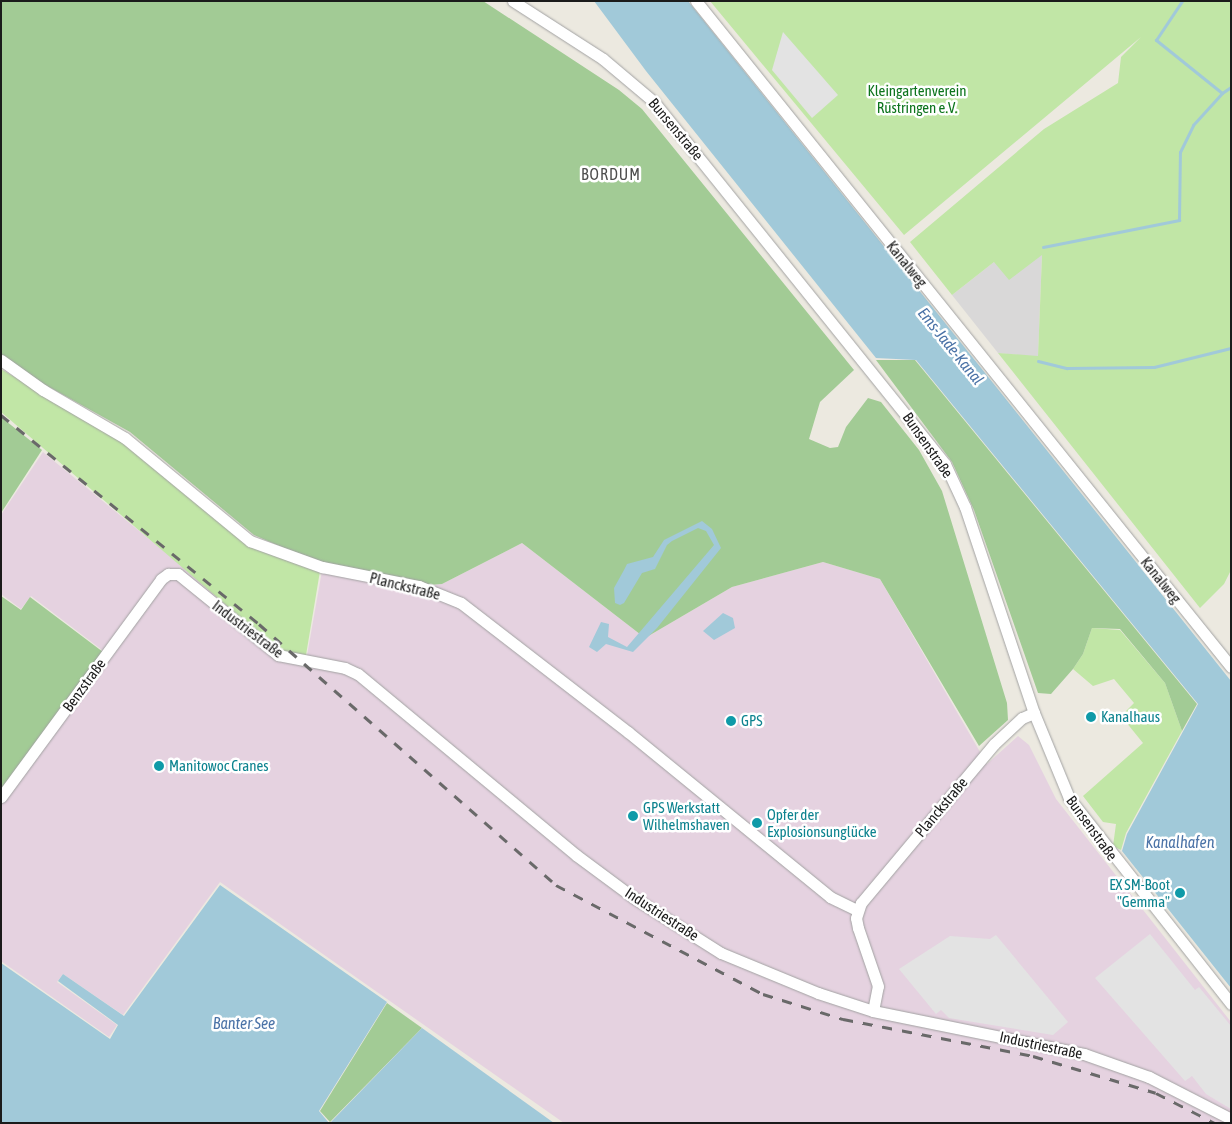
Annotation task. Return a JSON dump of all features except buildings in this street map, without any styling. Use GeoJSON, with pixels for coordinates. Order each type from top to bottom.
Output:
{"type":"FeatureCollection","features":[{"type":"Feature","properties":{"kind":"street","name":"Bunsenstraße"},"geometry":{"type":"LineString","coordinates":[[513,1],[603,59],[654,102],[945,464],[977,541],[1034,713],[1055,770],[1077,812],[1231,1004]]}},
{"type":"Feature","properties":{"kind":"street","name":"Kanalweg"},"geometry":{"type":"LineString","coordinates":[[696,1],[1231,667]]}},
{"type":"Feature","properties":{"kind":"street","name":"Planckstraße"},"geometry":{"type":"LineString","coordinates":[[1,360],[43,390],[125,438],[250,541],[322,567],[419,586],[461,603],[628,732],[830,897],[857,910],[994,744],[1022,718],[1034,713]]}},
{"type":"Feature","properties":{"kind":"street","name":"Benzstraße"},"geometry":{"type":"LineString","coordinates":[[1,798],[168,574]]}},
{"type":"Feature","properties":{"kind":"street","name":"Industriestraße"},"geometry":{"type":"LineString","coordinates":[[168,574],[178,574],[278,655],[345,668],[358,674],[576,855],[634,898],[721,953],[818,993],[873,1011],[1084,1054],[1149,1077],[1231,1119]]}},
{"type":"Feature","properties":{"kind":"street"},"geometry":{"type":"LineString","coordinates":[[857,910],[858,928],[878,986],[873,1011]]}},
{"type":"Feature","properties":{"kind":"shaded area"},"geometry":{"type":"Polygon","coordinates":[[[783,32],[838,95],[812,118],[772,70],[783,32]]]}},
{"type":"Feature","properties":{"kind":"shaded area"},"geometry":{"type":"Polygon","coordinates":[[[1042,254],[1038,357],[998,353],[952,295],[994,262],[1042,254]]]}},
{"type":"Feature","properties":{"kind":"shaded area"},"geometry":{"type":"Polygon","coordinates":[[[43,452],[305,667],[323,565],[415,586],[442,584],[522,543],[645,638],[732,587],[823,562],[880,579],[987,764],[1018,736],[1029,745],[1056,799],[1231,1022],[1231,1123],[564,1123],[220,882],[123,1015],[63,974],[57,982],[117,1025],[109,1037],[1,961],[1,802],[106,653],[31,596],[21,609],[1,594],[1,515],[43,452]]]}},
{"type":"Feature","properties":{"kind":"shaded area"},"geometry":{"type":"Polygon","coordinates":[[[1150,934],[1195,990],[1199,987],[1231,1026],[1231,1109],[1206,1094],[1192,1076],[1185,1081],[1095,978],[1150,934]]]}},
{"type":"Feature","properties":{"kind":"shaded area"},"geometry":{"type":"Polygon","coordinates":[[[996,935],[1068,1022],[1053,1035],[949,1018],[941,1010],[936,1014],[899,969],[950,936],[990,939],[996,935]]]}},
{"type":"Feature","properties":{"kind":"green space"},"geometry":{"type":"Polygon","coordinates":[[[1,1],[483,1],[619,90],[642,109],[854,370],[820,402],[809,439],[830,448],[838,447],[846,427],[868,398],[881,402],[919,450],[942,491],[1007,703],[1008,720],[979,746],[880,579],[823,562],[732,587],[645,638],[522,543],[442,584],[415,586],[323,565],[254,535],[130,432],[15,368],[1,356],[1,1]]]}},
{"type":"Feature","properties":{"kind":"green space","name":"Kleingartenverein Rüstringen e.V."},"geometry":{"type":"Polygon","coordinates":[[[710,1],[1231,1],[1231,570],[1224,584],[1200,608],[998,353],[1038,356],[1042,255],[1009,280],[994,262],[952,295],[910,242],[1044,129],[1118,83],[1121,57],[1141,37],[904,235],[710,1]]]}},
{"type":"Feature","properties":{"kind":"green space"},"geometry":{"type":"Polygon","coordinates":[[[876,360],[915,360],[1197,704],[1182,731],[1165,683],[1120,629],[1092,628],[1083,654],[1073,669],[1051,694],[1038,693],[974,510],[952,462],[876,360]]]}},
{"type":"Feature","properties":{"kind":"green space"},"geometry":{"type":"Polygon","coordinates":[[[1,369],[123,441],[248,544],[320,571],[305,661],[282,653],[1,412],[1,369]]]}},
{"type":"Feature","properties":{"kind":"green space"},"geometry":{"type":"Polygon","coordinates":[[[1,417],[42,450],[1,513],[1,417]]]}},
{"type":"Feature","properties":{"kind":"green space"},"geometry":{"type":"Polygon","coordinates":[[[1,596],[21,610],[30,597],[103,652],[1,794],[1,596]]]}},
{"type":"Feature","properties":{"kind":"green space"},"geometry":{"type":"Polygon","coordinates":[[[1092,628],[1120,630],[1165,683],[1182,731],[1126,833],[1121,850],[1113,846],[1116,824],[1103,822],[1083,796],[1143,743],[1121,716],[1134,703],[1114,679],[1093,686],[1073,669],[1083,654],[1092,628]]]}},
{"type":"Feature","properties":{"kind":"green space"},"geometry":{"type":"Polygon","coordinates":[[[387,1003],[422,1028],[330,1122],[320,1111],[387,1003]]]}},
{"type":"Feature","properties":{"kind":"water"},"geometry":{"type":"Polygon","coordinates":[[[594,1],[688,1],[1231,681],[1231,988],[1122,851],[1127,834],[1198,704],[916,360],[876,358],[646,71],[594,1]]]}},
{"type":"Feature","properties":{"kind":"water"},"geometry":{"type":"Polygon","coordinates":[[[702,521],[712,529],[721,548],[657,628],[633,652],[606,644],[597,652],[589,647],[601,622],[609,624],[608,637],[627,647],[714,545],[706,531],[698,528],[672,541],[667,545],[655,569],[642,573],[624,603],[620,605],[615,603],[614,588],[627,564],[653,557],[664,540],[702,521]]]}},
{"type":"Feature","properties":{"kind":"water"},"geometry":{"type":"Polygon","coordinates":[[[723,613],[733,618],[735,628],[714,640],[703,631],[723,613]]]}},
{"type":"Feature","properties":{"kind":"water","name":"Banter See"},"geometry":{"type":"Polygon","coordinates":[[[220,885],[387,1002],[319,1111],[329,1123],[1,1123],[1,963],[110,1039],[118,1025],[58,981],[63,974],[124,1016],[220,885]]]}},
{"type":"Feature","properties":{"kind":"water"},"geometry":{"type":"Polygon","coordinates":[[[422,1028],[554,1123],[330,1123],[422,1028]]]}},
{"type":"Feature","properties":{"kind":"waterway"},"geometry":{"type":"LineString","coordinates":[[1043,247],[1179,220],[1180,152],[1193,125],[1222,93],[1156,40],[1182,1]]}},
{"type":"Feature","properties":{"kind":"waterway"},"geometry":{"type":"LineString","coordinates":[[1222,93],[1231,87]]}},
{"type":"Feature","properties":{"kind":"waterway"},"geometry":{"type":"LineString","coordinates":[[1038,361],[1067,368],[1154,367],[1231,348]]}},
{"type":"Feature","properties":{"kind":"railway"},"geometry":{"type":"LineString","coordinates":[[1,415],[259,624],[556,885],[763,994],[843,1019],[1033,1056],[1156,1093],[1215,1123]]}},
{"type":"Feature","properties":{"kind":"place","name":"Kanalhaus"},"geometry":{"type":"Point","coordinates":[1091,717]}},
{"type":"Feature","properties":{"kind":"place","name":"GPS"},"geometry":{"type":"Point","coordinates":[731,721]}},
{"type":"Feature","properties":{"kind":"place","name":"Manitowoc Cranes"},"geometry":{"type":"Point","coordinates":[159,766]}},
{"type":"Feature","properties":{"kind":"place","name":"GPS Werkstatt Wilhelmshaven"},"geometry":{"type":"Point","coordinates":[633,816]}},
{"type":"Feature","properties":{"kind":"place","name":"Opfer der Explosionsunglücke"},"geometry":{"type":"Point","coordinates":[757,823]}},
{"type":"Feature","properties":{"kind":"place","name":"EX SM-Boot \"Gemma\""},"geometry":{"type":"Point","coordinates":[1180,893]}},
{"type":"Feature","properties":{"kind":"district","name":"BORDUM"},"geometry":{"type":"Point","coordinates":[611,174]}},
{"type":"Feature","properties":{"kind":"water label","name":"Ems-Jade-Kanal"},"geometry":{"type":"Point","coordinates":[951,346]}},
{"type":"Feature","properties":{"kind":"water label","name":"Kanalhafen"},"geometry":{"type":"Point","coordinates":[1180,842]}}]}
